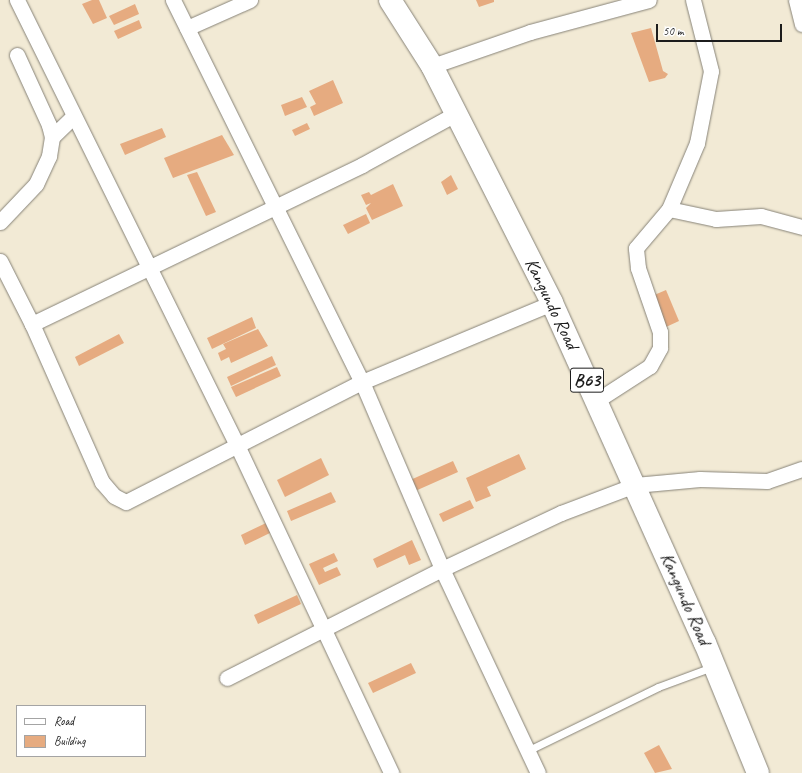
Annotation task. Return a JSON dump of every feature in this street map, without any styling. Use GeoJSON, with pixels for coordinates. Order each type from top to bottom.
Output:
{"type":"FeatureCollection","features":[{"type":"Feature","properties":{"kind":"highway","name":"Kangundo Road"},"geometry":{"type":"LineString","coordinates":[[390,0],[432,66],[552,303],[635,485],[714,666],[758,773]]}},
{"type":"Feature","properties":{"kind":"street"},"geometry":{"type":"LineString","coordinates":[[17,0],[236,443],[391,773]]}},
{"type":"Feature","properties":{"kind":"street"},"geometry":{"type":"LineString","coordinates":[[173,0],[273,208],[362,382],[442,569],[538,773]]}},
{"type":"Feature","properties":{"kind":"street"},"geometry":{"type":"LineString","coordinates":[[187,28],[250,0]]}},
{"type":"Feature","properties":{"kind":"street"},"geometry":{"type":"LineString","coordinates":[[432,66],[530,32],[649,0]]}},
{"type":"Feature","properties":{"kind":"street"},"geometry":{"type":"LineString","coordinates":[[596,401],[657,358],[660,332],[638,268],[636,248],[669,209],[697,143],[711,70],[692,0]]}},
{"type":"Feature","properties":{"kind":"street"},"geometry":{"type":"LineString","coordinates":[[796,0],[802,24]]}},
{"type":"Feature","properties":{"kind":"street"},"geometry":{"type":"LineString","coordinates":[[0,222],[36,184],[49,156],[52,138],[50,125],[17,55]]}},
{"type":"Feature","properties":{"kind":"street"},"geometry":{"type":"LineString","coordinates":[[32,324],[148,266],[273,208],[456,114]]}},
{"type":"Feature","properties":{"kind":"street"},"geometry":{"type":"LineString","coordinates":[[52,138],[74,116]]}},
{"type":"Feature","properties":{"kind":"street"},"geometry":{"type":"LineString","coordinates":[[669,209],[716,219],[761,216],[802,227]]}},
{"type":"Feature","properties":{"kind":"street"},"geometry":{"type":"LineString","coordinates":[[0,261],[32,324],[102,482],[114,496],[126,502],[236,443],[362,382],[552,303]]}},
{"type":"Feature","properties":{"kind":"street"},"geometry":{"type":"LineString","coordinates":[[227,678],[323,627],[442,569],[561,513],[635,485],[700,479],[767,481],[802,468]]}},
{"type":"Feature","properties":{"kind":"lane"},"geometry":{"type":"LineString","coordinates":[[527,751],[658,687],[714,666]]}},
{"type":"Feature","properties":{"kind":"building"},"geometry":{"type":"Polygon","coordinates":[[[92,0],[99,0],[107,18],[93,24],[82,4],[92,0]]]}},
{"type":"Feature","properties":{"kind":"building"},"geometry":{"type":"Polygon","coordinates":[[[476,0],[494,0],[494,2],[479,7],[476,0]]]}},
{"type":"Feature","properties":{"kind":"building"},"geometry":{"type":"Polygon","coordinates":[[[135,4],[139,14],[114,25],[109,16],[135,4]]]}},
{"type":"Feature","properties":{"kind":"building"},"geometry":{"type":"Polygon","coordinates":[[[139,20],[142,28],[118,39],[114,31],[139,20]]]}},
{"type":"Feature","properties":{"kind":"building"},"geometry":{"type":"Polygon","coordinates":[[[651,28],[663,71],[668,74],[665,78],[649,82],[631,33],[651,28]]]}},
{"type":"Feature","properties":{"kind":"building"},"geometry":{"type":"Polygon","coordinates":[[[333,80],[343,103],[314,116],[310,107],[316,104],[309,91],[333,80]]]}},
{"type":"Feature","properties":{"kind":"building"},"geometry":{"type":"Polygon","coordinates":[[[302,97],[307,107],[285,116],[281,105],[302,97]]]}},
{"type":"Feature","properties":{"kind":"building"},"geometry":{"type":"Polygon","coordinates":[[[307,123],[310,129],[295,136],[292,130],[307,123]]]}},
{"type":"Feature","properties":{"kind":"building"},"geometry":{"type":"Polygon","coordinates":[[[162,128],[166,137],[125,155],[120,144],[162,128]]]}},
{"type":"Feature","properties":{"kind":"building"},"geometry":{"type":"Polygon","coordinates":[[[222,135],[234,155],[173,178],[164,158],[222,135]]]}},
{"type":"Feature","properties":{"kind":"building"},"geometry":{"type":"Polygon","coordinates":[[[197,172],[216,212],[206,216],[187,175],[197,172]]]}},
{"type":"Feature","properties":{"kind":"building"},"geometry":{"type":"Polygon","coordinates":[[[451,175],[458,189],[447,195],[441,182],[451,175]]]}},
{"type":"Feature","properties":{"kind":"building"},"geometry":{"type":"Polygon","coordinates":[[[393,184],[403,206],[372,220],[366,208],[371,203],[366,205],[361,195],[369,192],[371,195],[393,184]]]}},
{"type":"Feature","properties":{"kind":"building"},"geometry":{"type":"Polygon","coordinates":[[[366,214],[370,223],[348,234],[343,225],[366,214]]]}},
{"type":"Feature","properties":{"kind":"building"},"geometry":{"type":"Polygon","coordinates":[[[666,290],[679,321],[666,327],[652,296],[666,290]]]}},
{"type":"Feature","properties":{"kind":"building"},"geometry":{"type":"Polygon","coordinates":[[[252,317],[256,328],[212,349],[207,338],[252,317]]]}},
{"type":"Feature","properties":{"kind":"building"},"geometry":{"type":"Polygon","coordinates":[[[258,329],[268,346],[231,363],[229,357],[221,361],[218,353],[226,349],[223,344],[258,329]]]}},
{"type":"Feature","properties":{"kind":"building"},"geometry":{"type":"Polygon","coordinates":[[[119,334],[124,343],[79,366],[75,357],[119,334]]]}},
{"type":"Feature","properties":{"kind":"building"},"geometry":{"type":"Polygon","coordinates":[[[272,356],[276,365],[231,386],[227,377],[272,356]]]}},
{"type":"Feature","properties":{"kind":"building"},"geometry":{"type":"Polygon","coordinates":[[[277,367],[281,376],[236,397],[231,387],[277,367]]]}},
{"type":"Feature","properties":{"kind":"building"},"geometry":{"type":"Polygon","coordinates":[[[519,454],[526,469],[487,487],[491,496],[476,502],[466,478],[519,454]]]}},
{"type":"Feature","properties":{"kind":"building"},"geometry":{"type":"Polygon","coordinates":[[[321,458],[329,475],[285,497],[277,480],[321,458]]]}},
{"type":"Feature","properties":{"kind":"building"},"geometry":{"type":"Polygon","coordinates":[[[453,461],[458,472],[413,492],[408,481],[453,461]]]}},
{"type":"Feature","properties":{"kind":"building"},"geometry":{"type":"Polygon","coordinates":[[[331,492],[336,502],[291,521],[287,511],[331,492]]]}},
{"type":"Feature","properties":{"kind":"building"},"geometry":{"type":"Polygon","coordinates":[[[470,500],[474,508],[443,522],[439,514],[470,500]]]}},
{"type":"Feature","properties":{"kind":"building"},"geometry":{"type":"Polygon","coordinates":[[[266,523],[272,532],[245,545],[241,535],[266,523]]]}},
{"type":"Feature","properties":{"kind":"building"},"geometry":{"type":"Polygon","coordinates":[[[412,540],[421,560],[409,565],[405,555],[377,568],[373,559],[412,540]]]}},
{"type":"Feature","properties":{"kind":"building"},"geometry":{"type":"Polygon","coordinates":[[[334,553],[338,561],[323,568],[325,572],[337,567],[341,575],[319,585],[309,564],[334,553]]]}},
{"type":"Feature","properties":{"kind":"building"},"geometry":{"type":"Polygon","coordinates":[[[297,595],[301,604],[258,624],[254,615],[297,595]]]}},
{"type":"Feature","properties":{"kind":"building"},"geometry":{"type":"Polygon","coordinates":[[[411,663],[416,673],[373,693],[368,683],[411,663]]]}},
{"type":"Feature","properties":{"kind":"building"},"geometry":{"type":"Polygon","coordinates":[[[659,745],[672,769],[655,773],[644,753],[659,745]]]}}]}
